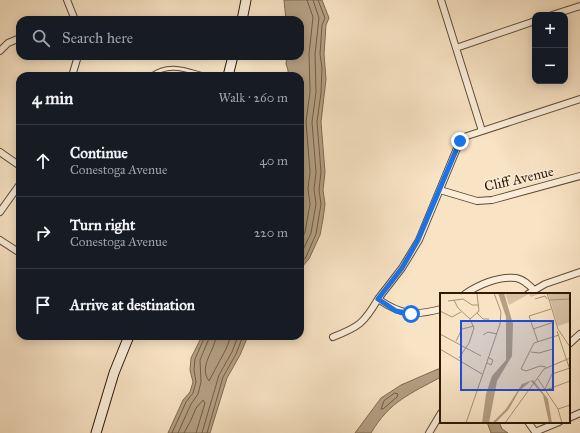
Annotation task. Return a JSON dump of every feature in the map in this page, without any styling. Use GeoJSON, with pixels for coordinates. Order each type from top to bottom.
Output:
{"type":"FeatureCollection","features":[{"type":"Feature","properties":{"kind":"main road"},"geometry":{"type":"LineString","coordinates":[[243,16],[246,0]]}},
{"type":"Feature","properties":{"kind":"main road"},"geometry":{"type":"LineString","coordinates":[[229,72],[232,60]]}},
{"type":"Feature","properties":{"kind":"main road"},"geometry":{"type":"LineString","coordinates":[[96,433],[114,373],[127,340]]}},
{"type":"Feature","properties":{"kind":"street"},"geometry":{"type":"LineString","coordinates":[[66,0],[73,16]]}},
{"type":"Feature","properties":{"kind":"street"},"geometry":{"type":"LineString","coordinates":[[441,0],[482,131]]}},
{"type":"Feature","properties":{"kind":"street"},"geometry":{"type":"LineString","coordinates":[[561,12],[580,6]]}},
{"type":"Feature","properties":{"kind":"street"},"geometry":{"type":"LineString","coordinates":[[456,48],[532,22]]}},
{"type":"Feature","properties":{"kind":"street"},"geometry":{"type":"LineString","coordinates":[[0,51],[8,43],[16,40]]}},
{"type":"Feature","properties":{"kind":"street"},"geometry":{"type":"LineString","coordinates":[[73,72],[77,60]]}},
{"type":"Feature","properties":{"kind":"street"},"geometry":{"type":"LineString","coordinates":[[333,337],[352,330],[365,320],[378,299],[411,256],[460,141],[467,136],[580,99]]}},
{"type":"Feature","properties":{"kind":"street"},"geometry":{"type":"LineString","coordinates":[[0,152],[16,163]]}},
{"type":"Feature","properties":{"kind":"street","name":"Cliff Avenue"},"geometry":{"type":"LineString","coordinates":[[440,190],[477,201],[492,200],[580,176]]}},
{"type":"Feature","properties":{"kind":"street"},"geometry":{"type":"LineString","coordinates":[[0,212],[16,190]]}},
{"type":"Feature","properties":{"kind":"street"},"geometry":{"type":"LineString","coordinates":[[0,240],[16,250]]}},
{"type":"Feature","properties":{"kind":"street"},"geometry":{"type":"LineString","coordinates":[[530,293],[580,272]]}},
{"type":"Feature","properties":{"kind":"street"},"geometry":{"type":"LineString","coordinates":[[466,293],[480,284],[509,278],[516,278],[523,281],[534,290]]}},
{"type":"Feature","properties":{"kind":"street"},"geometry":{"type":"LineString","coordinates":[[378,299],[402,313],[419,313],[440,309]]}},
{"type":"Feature","properties":{"kind":"street"},"geometry":{"type":"LineString","coordinates":[[570,343],[580,334]]}},
{"type":"Feature","properties":{"kind":"street"},"geometry":{"type":"LineString","coordinates":[[570,418],[580,413]]}},
{"type":"Feature","properties":{"kind":"street"},"geometry":{"type":"LineString","coordinates":[[429,433],[440,415]]}},
{"type":"Feature","properties":{"kind":"street"},"geometry":{"type":"LineString","coordinates":[[531,423],[536,432],[557,423]]}},
{"type":"Feature","properties":{"kind":"lane"},"geometry":{"type":"LineString","coordinates":[[156,72],[169,67],[190,72]]}},
{"type":"Feature","properties":{"kind":"water"},"geometry":{"type":"Polygon","coordinates":[[[284,0],[322,0],[329,18],[326,25],[324,54],[326,79],[321,122],[325,172],[323,190],[325,204],[320,235],[309,259],[304,265],[304,72],[288,72],[286,64],[286,60],[304,60],[304,16],[286,16],[284,0]]]}},
{"type":"Feature","properties":{"kind":"water"},"geometry":{"type":"Polygon","coordinates":[[[200,340],[246,340],[227,378],[210,433],[168,433],[183,400],[190,392],[193,382],[190,370],[191,358],[200,340]]]}},
{"type":"Feature","properties":{"kind":"water"},"geometry":{"type":"Polygon","coordinates":[[[440,369],[440,378],[410,394],[393,406],[378,422],[371,433],[355,433],[381,398],[401,385],[440,369]]]}},
{"type":"Feature","properties":{"kind":"water"},"geometry":{"type":"Polygon","coordinates":[[[487,423],[499,423],[502,429],[508,433],[491,433],[487,423]]]}},
{"type":"Feature","properties":{"kind":"route"},"geometry":{"type":"LineString","coordinates":[[411,314],[396,311],[378,299],[411,256],[430,216],[460,141]]}}]}
